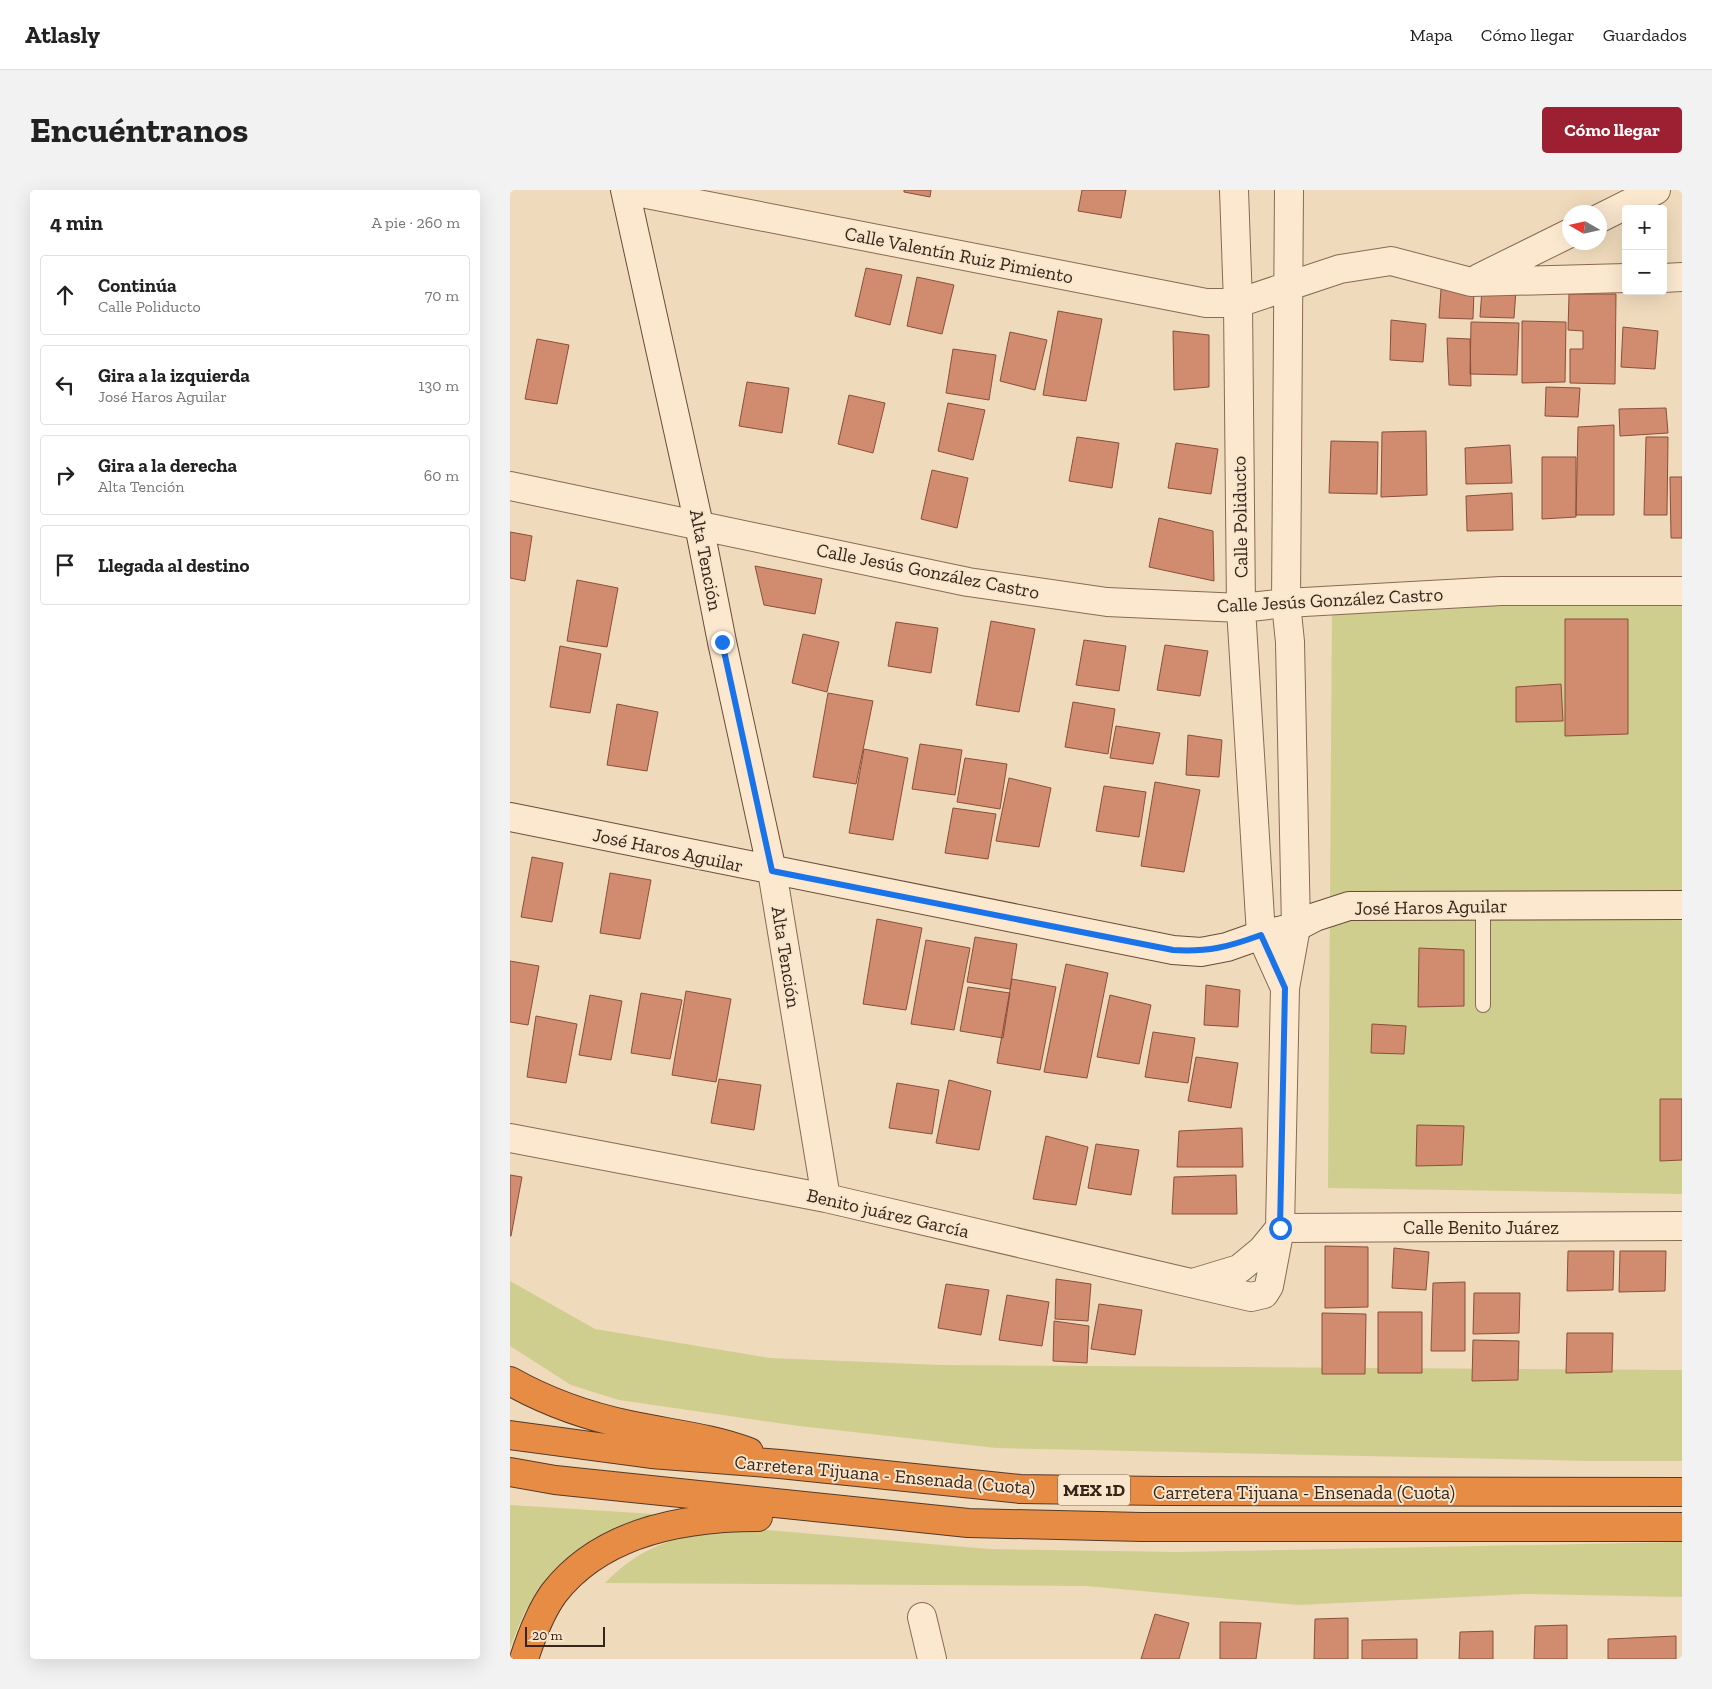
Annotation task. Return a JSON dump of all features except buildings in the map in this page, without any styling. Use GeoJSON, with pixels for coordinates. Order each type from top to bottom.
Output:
{"type":"FeatureCollection","features":[{"type":"Feature","properties":{"kind":"highway"},"geometry":{"type":"LineString","coordinates":[[510,1381],[536,1395],[579,1411],[629,1425],[737,1447],[780,1464]]}},
{"type":"Feature","properties":{"kind":"highway","name":"Carretera Tijuana - Ensenada (Cuota)"},"geometry":{"type":"LineString","coordinates":[[510,1434],[651,1454],[780,1464],[1020,1489],[1162,1492],[1682,1492]]}},
{"type":"Feature","properties":{"kind":"highway","name":"Carretera Tijuana - Ensenada (Cuota)"},"geometry":{"type":"LineString","coordinates":[[510,1472],[542,1478],[901,1518],[968,1523],[1140,1527],[1682,1526]]}},
{"type":"Feature","properties":{"kind":"highway"},"geometry":{"type":"LineString","coordinates":[[510,1476],[542,1478]]}},
{"type":"Feature","properties":{"kind":"highway"},"geometry":{"type":"LineString","coordinates":[[524,1659],[541,1617],[553,1595],[567,1578],[587,1562],[627,1538],[665,1526],[722,1517],[901,1518]]}},
{"type":"Feature","properties":{"kind":"street","name":"Calle Valentín Ruiz Pimiento"},"geometry":{"type":"LineString","coordinates":[[626,190],[1206,303],[1238,303],[1340,269],[1390,261],[1471,282],[1622,278]]}},
{"type":"Feature","properties":{"kind":"street","name":"Alta Tención"},"geometry":{"type":"LineString","coordinates":[[626,190],[772,871],[826,1198]]}},
{"type":"Feature","properties":{"kind":"street","name":"Calle Poliducto"},"geometry":{"type":"LineString","coordinates":[[1234,190],[1238,303],[1241,608],[1261,935],[1285,988]]}},
{"type":"Feature","properties":{"kind":"street","name":"Calle Poliducto"},"geometry":{"type":"LineString","coordinates":[[1264,1294],[1269,1286],[1280,1228],[1285,988],[1296,927],[1290,642],[1286,603],[1290,286],[1289,190]]}},
{"type":"Feature","properties":{"kind":"street"},"geometry":{"type":"LineString","coordinates":[[1607,214],[1656,190]]}},
{"type":"Feature","properties":{"kind":"street"},"geometry":{"type":"LineString","coordinates":[[1471,282],[1562,237]]}},
{"type":"Feature","properties":{"kind":"street"},"geometry":{"type":"LineString","coordinates":[[1667,278],[1682,277]]}},
{"type":"Feature","properties":{"kind":"street","name":"Calle Jesús González Castro"},"geometry":{"type":"LineString","coordinates":[[510,486],[968,582],[1107,602],[1241,608],[1286,603],[1502,591],[1682,591]]}},
{"type":"Feature","properties":{"kind":"street","name":"José Haros Aguilar"},"geometry":{"type":"LineString","coordinates":[[510,817],[1173,950],[1210,950],[1227,947],[1261,935],[1296,927],[1315,917],[1349,906],[1682,905]]}},
{"type":"Feature","properties":{"kind":"street","name":"Benito juárez García"},"geometry":{"type":"LineString","coordinates":[[510,1138],[826,1198],[1251,1296],[1264,1294]]}},
{"type":"Feature","properties":{"kind":"street","name":"Calle Benito Juárez"},"geometry":{"type":"LineString","coordinates":[[1280,1228],[1682,1226]]}},
{"type":"Feature","properties":{"kind":"street"},"geometry":{"type":"LineString","coordinates":[[1193,1283],[1239,1270],[1262,1250],[1280,1228]]}},
{"type":"Feature","properties":{"kind":"street"},"geometry":{"type":"LineString","coordinates":[[922,1617],[932,1659]]}},
{"type":"Feature","properties":{"kind":"lane"},"geometry":{"type":"LineString","coordinates":[[1483,906],[1484,1005]]}},
{"type":"Feature","properties":{"kind":"shaded area"},"geometry":{"type":"Polygon","coordinates":[[[1682,600],[1682,1194],[1328,1188],[1332,604],[1682,600]]]}},
{"type":"Feature","properties":{"kind":"shaded area"},"geometry":{"type":"Polygon","coordinates":[[[510,1281],[595,1329],[770,1358],[941,1365],[1682,1370],[1682,1461],[1591,1461],[996,1448],[799,1426],[619,1400],[571,1385],[510,1346],[510,1281]]]}},
{"type":"Feature","properties":{"kind":"shaded area"},"geometry":{"type":"Polygon","coordinates":[[[510,1505],[654,1514],[599,1536],[578,1550],[555,1570],[525,1611],[510,1647],[510,1505]]]}},
{"type":"Feature","properties":{"kind":"shaded area"},"geometry":{"type":"Polygon","coordinates":[[[767,1530],[989,1549],[1178,1552],[1682,1542],[1682,1597],[1527,1594],[1298,1605],[1086,1586],[605,1583],[624,1566],[642,1554],[680,1538],[720,1532],[767,1530]]]}},
{"type":"Feature","properties":{"kind":"route"},"geometry":{"type":"LineString","coordinates":[[722,642],[772,871],[959,906],[1173,950],[1201,952],[1227,947],[1261,935],[1285,988],[1280,1228]]}}]}
